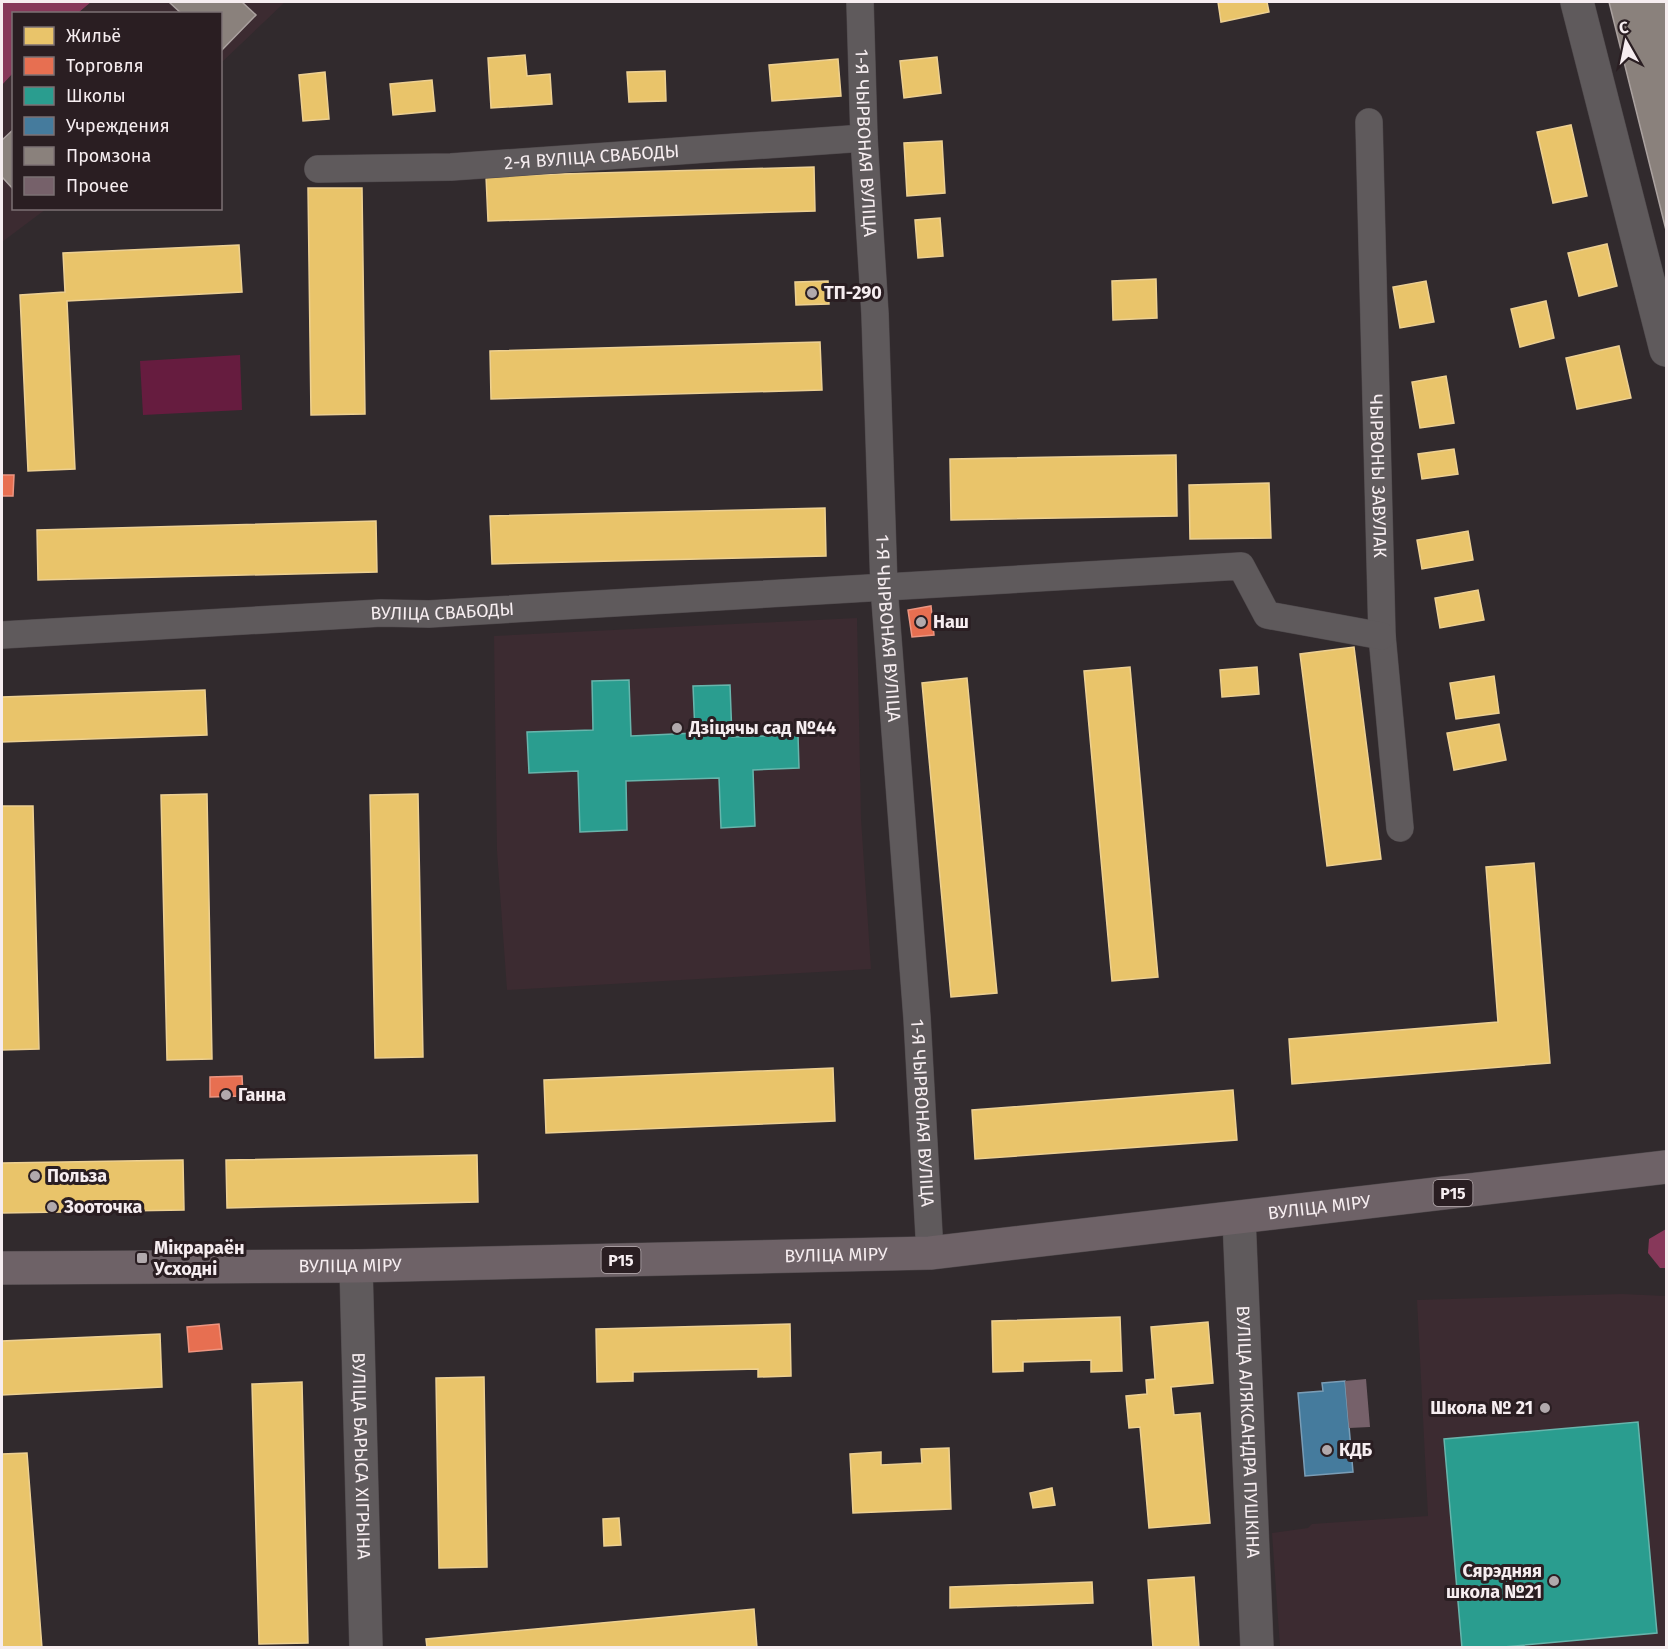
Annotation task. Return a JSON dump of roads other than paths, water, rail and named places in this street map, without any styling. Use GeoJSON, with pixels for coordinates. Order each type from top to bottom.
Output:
{"type":"FeatureCollection","features":[{"type":"Feature","properties":{"kind":"main road","name":"ВУЛІЦА МІРУ"},"geometry":{"type":"LineString","coordinates":[[2,1268],[356,1266],[930,1253],[1666,1167]]}},
{"type":"Feature","properties":{"kind":"street","name":"1-Я ЧЫРВОНАЯ ВУЛІЦА"},"geometry":{"type":"LineString","coordinates":[[860,2],[864,138],[875,314],[884,587],[917,1018],[930,1253]]}},
{"type":"Feature","properties":{"kind":"street"},"geometry":{"type":"LineString","coordinates":[[1577,2],[1666,350]]}},
{"type":"Feature","properties":{"kind":"street","name":"ЧЫРВОНЫ ЗАВУЛАК"},"geometry":{"type":"LineString","coordinates":[[1369,122],[1382,636],[1400,828]]}},
{"type":"Feature","properties":{"kind":"street","name":"2-Я ВУЛІЦА СВАБОДЫ"},"geometry":{"type":"LineString","coordinates":[[318,169],[451,166],[864,138]]}},
{"type":"Feature","properties":{"kind":"street","name":"ВУЛІЦА СВАБОДЫ"},"geometry":{"type":"LineString","coordinates":[[2,635],[381,613],[441,613],[1241,566],[1267,615],[1382,636]]}},
{"type":"Feature","properties":{"kind":"street","name":"ВУЛІЦА АЛЯКСАНДРА ПУШКІНА"},"geometry":{"type":"LineString","coordinates":[[1239,1218],[1257,1647]]}},
{"type":"Feature","properties":{"kind":"street","name":"ВУЛІЦА БАРЫСА ХІГРЫНА"},"geometry":{"type":"LineString","coordinates":[[356,1266],[366,1647]]}},
{"type":"Feature","properties":{"kind":"place","name":"ТП-290"},"geometry":{"type":"Point","coordinates":[812,293]}},
{"type":"Feature","properties":{"kind":"place","name":"Наш"},"geometry":{"type":"Point","coordinates":[921,622]}},
{"type":"Feature","properties":{"kind":"place","name":"Дзіцячы сад №44"},"geometry":{"type":"Point","coordinates":[677,728]}},
{"type":"Feature","properties":{"kind":"place","name":"Ганна"},"geometry":{"type":"Point","coordinates":[226,1095]}},
{"type":"Feature","properties":{"kind":"place","name":"Польза"},"geometry":{"type":"Point","coordinates":[35,1176]}},
{"type":"Feature","properties":{"kind":"place","name":"Зооточка"},"geometry":{"type":"Point","coordinates":[52,1207]}},
{"type":"Feature","properties":{"kind":"place","name":"Мікрараён Усходні"},"geometry":{"type":"Point","coordinates":[142,1258]}},
{"type":"Feature","properties":{"kind":"place","name":"Школа № 21"},"geometry":{"type":"Point","coordinates":[1545,1408]}},
{"type":"Feature","properties":{"kind":"place","name":"КДБ"},"geometry":{"type":"Point","coordinates":[1327,1450]}},
{"type":"Feature","properties":{"kind":"place","name":"Сярэдняя школа №21"},"geometry":{"type":"Point","coordinates":[1554,1581]}}]}
